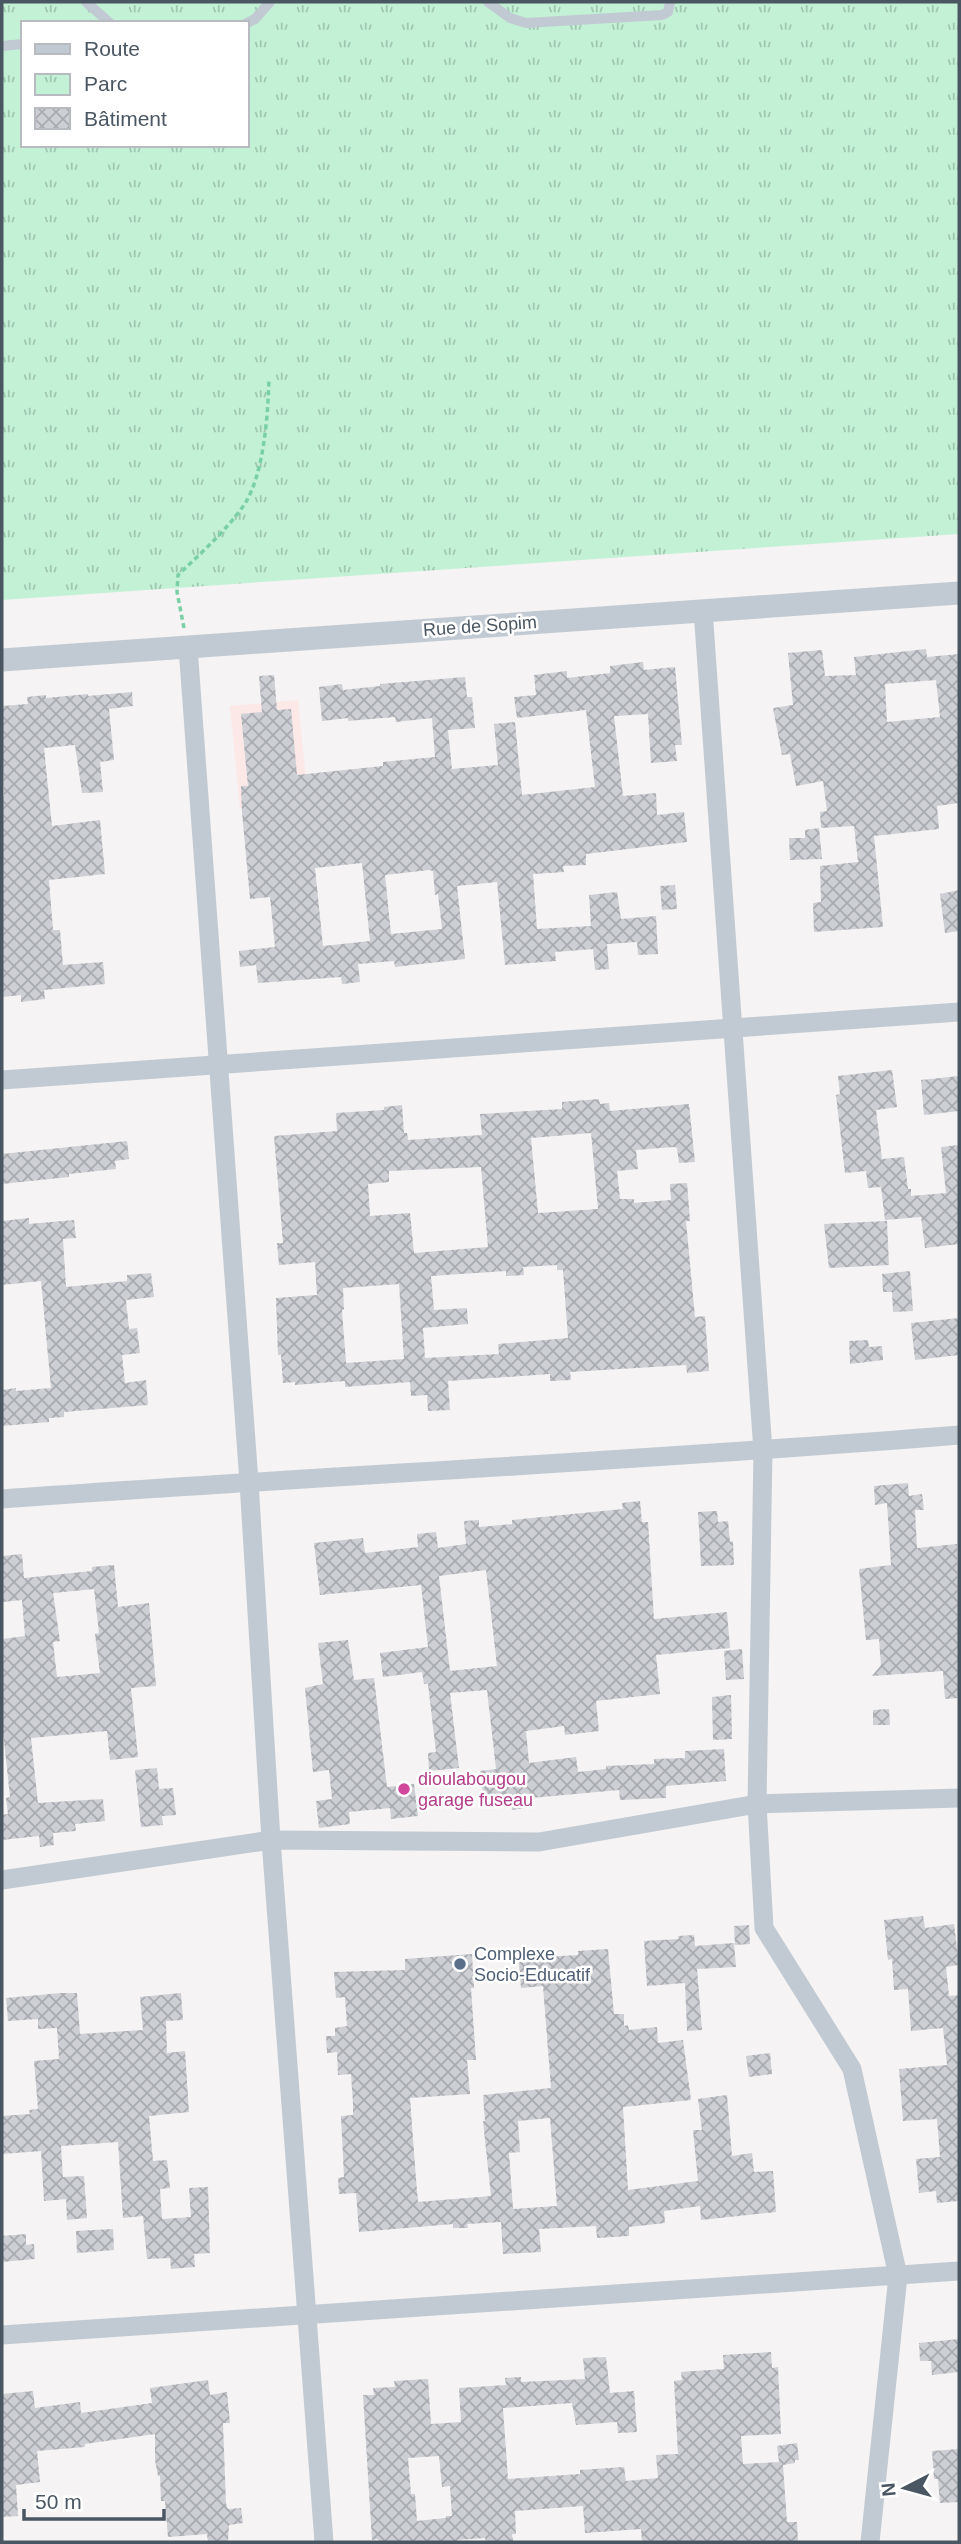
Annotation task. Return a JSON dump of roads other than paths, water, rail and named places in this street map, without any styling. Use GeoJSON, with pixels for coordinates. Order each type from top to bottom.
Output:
{"type":"FeatureCollection","features":[{"type":"Feature","properties":{"kind":"street","name":"Rue de Sopim"},"geometry":{"type":"LineString","coordinates":[[2,660],[959,593]]}},
{"type":"Feature","properties":{"kind":"street"},"geometry":{"type":"LineString","coordinates":[[703,610],[763,1451],[757,1804],[764,1928],[852,2069],[898,2276],[870,2542]]}},
{"type":"Feature","properties":{"kind":"street"},"geometry":{"type":"LineString","coordinates":[[188,647],[271,1840],[309,2314],[324,2542]]}},
{"type":"Feature","properties":{"kind":"street"},"geometry":{"type":"LineString","coordinates":[[2,1080],[959,1012]]}},
{"type":"Feature","properties":{"kind":"street"},"geometry":{"type":"LineString","coordinates":[[2,1499],[763,1451],[959,1435]]}},
{"type":"Feature","properties":{"kind":"street"},"geometry":{"type":"LineString","coordinates":[[2,1880],[271,1840],[539,1842],[757,1804],[959,1798]]}},
{"type":"Feature","properties":{"kind":"street"},"geometry":{"type":"LineString","coordinates":[[2,2336],[959,2271]]}},
{"type":"Feature","properties":{"kind":"lane"},"geometry":{"type":"LineString","coordinates":[[86,2],[108,21]]}},
{"type":"Feature","properties":{"kind":"lane"},"geometry":{"type":"LineString","coordinates":[[248,22],[255,19],[270,2]]}},
{"type":"Feature","properties":{"kind":"lane"},"geometry":{"type":"LineString","coordinates":[[488,2],[510,18],[526,23],[662,15],[668,12],[670,2]]}},
{"type":"Feature","properties":{"kind":"lane"},"geometry":{"type":"LineString","coordinates":[[2,46],[21,44]]}},
{"type":"Feature","properties":{"kind":"place","name":"dioulabougou garage fuseau"},"geometry":{"type":"Point","coordinates":[404,1789]}},
{"type":"Feature","properties":{"kind":"place","name":"Complexe Socio-Educatif"},"geometry":{"type":"Point","coordinates":[460,1964]}}]}
